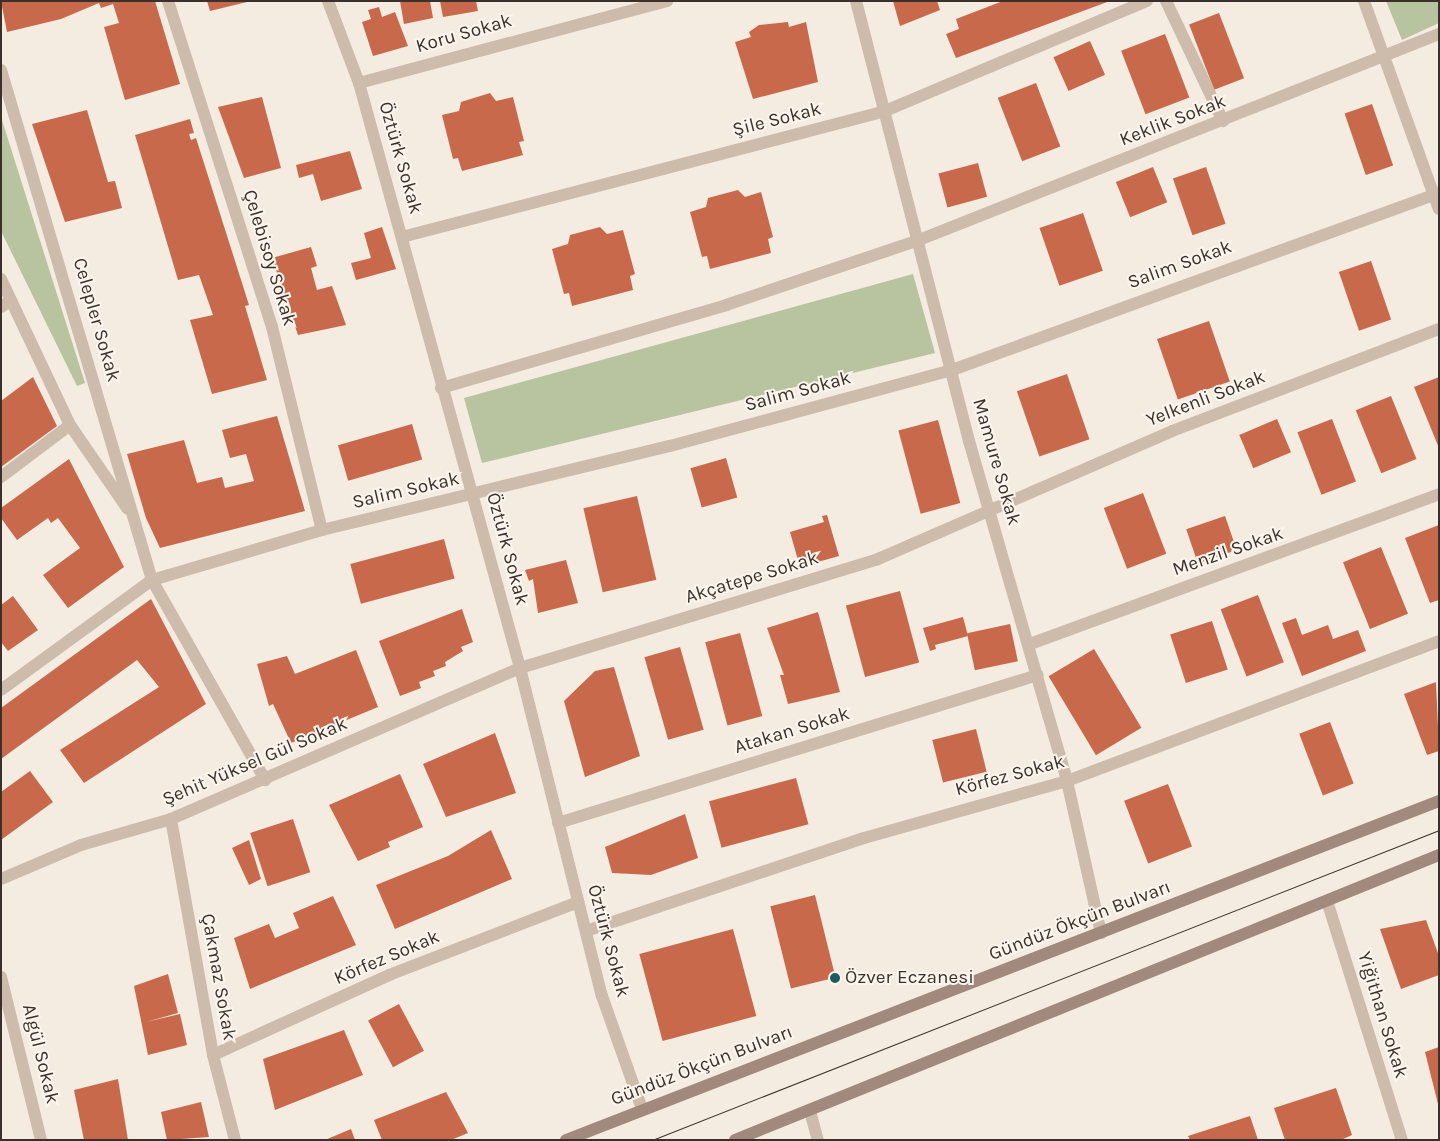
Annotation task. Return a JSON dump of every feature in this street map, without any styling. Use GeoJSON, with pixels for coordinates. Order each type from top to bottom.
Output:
{"type":"FeatureCollection","features":[{"type":"Feature","properties":{"kind":"street","name":"Çelebisoy Sokak"},"geometry":{"type":"LineString","coordinates":[[168,1],[272,327],[322,530]]}},
{"type":"Feature","properties":{"kind":"street","name":"Öztürk Sokak"},"geometry":{"type":"LineString","coordinates":[[328,1],[359,83],[402,236],[441,388],[473,495],[520,668],[602,996],[642,1109]]}},
{"type":"Feature","properties":{"kind":"street","name":"Koru Sokak"},"geometry":{"type":"LineString","coordinates":[[359,83],[667,1]]}},
{"type":"Feature","properties":{"kind":"street","name":"Mamure Sokak"},"geometry":{"type":"LineString","coordinates":[[856,1],[990,511],[1030,644],[1067,781],[1101,933]]}},
{"type":"Feature","properties":{"kind":"street","name":"Şile Sokak"},"geometry":{"type":"LineString","coordinates":[[402,236],[885,111],[1147,1]]}},
{"type":"Feature","properties":{"kind":"street"},"geometry":{"type":"LineString","coordinates":[[1166,1],[1223,121]]}},
{"type":"Feature","properties":{"kind":"street"},"geometry":{"type":"LineString","coordinates":[[1364,1],[1382,59],[1436,194],[1439,209]]}},
{"type":"Feature","properties":{"kind":"street","name":"Keklik Sokak"},"geometry":{"type":"LineString","coordinates":[[441,388],[726,305],[919,240],[1382,59],[1439,34]]}},
{"type":"Feature","properties":{"kind":"street","name":"Celepler Sokak"},"geometry":{"type":"LineString","coordinates":[[1,70],[152,580],[265,780]]}},
{"type":"Feature","properties":{"kind":"street","name":"Salim Sokak"},"geometry":{"type":"LineString","coordinates":[[1,690],[152,580],[322,530],[473,495],[952,370],[1436,194]]}},
{"type":"Feature","properties":{"kind":"street"},"geometry":{"type":"LineString","coordinates":[[1,279],[6,304],[70,425],[134,518]]}},
{"type":"Feature","properties":{"kind":"street","name":"Yelkenli Sokak"},"geometry":{"type":"LineString","coordinates":[[990,511],[1172,431],[1439,329]]}},
{"type":"Feature","properties":{"kind":"street"},"geometry":{"type":"LineString","coordinates":[[1,477],[70,425]]}},
{"type":"Feature","properties":{"kind":"street","name":"Menzil Sokak"},"geometry":{"type":"LineString","coordinates":[[1030,644],[1439,494]]}},
{"type":"Feature","properties":{"kind":"street","name":"Akçatepe Sokak"},"geometry":{"type":"LineString","coordinates":[[520,668],[878,560],[990,511]]}},
{"type":"Feature","properties":{"kind":"street","name":"Körfez Sokak"},"geometry":{"type":"LineString","coordinates":[[586,931],[864,838],[1067,781],[1439,641]]}},
{"type":"Feature","properties":{"kind":"street","name":"Şehit Yüksel Gül Sokak"},"geometry":{"type":"LineString","coordinates":[[1,879],[81,845],[170,819],[265,780],[520,668]]}},
{"type":"Feature","properties":{"kind":"street","name":"Atakan Sokak"},"geometry":{"type":"LineString","coordinates":[[558,823],[1038,675]]}},
{"type":"Feature","properties":{"kind":"street","name":"Gündüz Ökçün Bulvarı"},"geometry":{"type":"LineString","coordinates":[[566,1140],[1439,801]]}},
{"type":"Feature","properties":{"kind":"street","name":"Çakmaz Sokak"},"geometry":{"type":"LineString","coordinates":[[170,819],[213,1055],[235,1140]]}},
{"type":"Feature","properties":{"kind":"street"},"geometry":{"type":"LineString","coordinates":[[736,1140],[1439,855]]}},
{"type":"Feature","properties":{"kind":"street","name":"Yiğithan Sokak"},"geometry":{"type":"LineString","coordinates":[[1327,901],[1402,1140]]}},
{"type":"Feature","properties":{"kind":"street","name":"Körfez Sokak"},"geometry":{"type":"LineString","coordinates":[[213,1055],[389,975],[578,902]]}},
{"type":"Feature","properties":{"kind":"street","name":"Algül Sokak"},"geometry":{"type":"LineString","coordinates":[[1,977],[41,1140]]}},
{"type":"Feature","properties":{"kind":"street"},"geometry":{"type":"LineString","coordinates":[[810,1111],[818,1140]]}},
{"type":"Feature","properties":{"kind":"green space"},"geometry":{"type":"Polygon","coordinates":[[[1386,1],[1439,1],[1439,23],[1402,40],[1386,1]]]}},
{"type":"Feature","properties":{"kind":"green space"},"geometry":{"type":"Polygon","coordinates":[[[1,117],[85,383],[77,386],[1,231],[1,117]]]}},
{"type":"Feature","properties":{"kind":"green space"},"geometry":{"type":"Polygon","coordinates":[[[913,274],[935,353],[482,463],[464,398],[913,274]]]}},
{"type":"Feature","properties":{"kind":"building"},"geometry":{"type":"Polygon","coordinates":[[[1,1],[155,1],[180,84],[125,100],[104,27],[119,23],[113,4],[101,8],[99,3],[61,19],[7,32],[1,1]]]}},
{"type":"Feature","properties":{"kind":"building"},"geometry":{"type":"Polygon","coordinates":[[[207,1],[247,1],[247,2],[210,11],[207,1]]]}},
{"type":"Feature","properties":{"kind":"building"},"geometry":{"type":"Polygon","coordinates":[[[400,1],[430,1],[433,18],[404,24],[400,1]]]}},
{"type":"Feature","properties":{"kind":"building"},"geometry":{"type":"Polygon","coordinates":[[[440,1],[476,1],[478,11],[443,17],[440,1]]]}},
{"type":"Feature","properties":{"kind":"building"},"geometry":{"type":"Polygon","coordinates":[[[893,1],[937,1],[940,10],[900,26],[893,1]]]}},
{"type":"Feature","properties":{"kind":"building"},"geometry":{"type":"Polygon","coordinates":[[[1003,1],[1110,1],[956,58],[946,34],[959,29],[956,19],[1003,1]]]}},
{"type":"Feature","properties":{"kind":"building"},"geometry":{"type":"Polygon","coordinates":[[[379,7],[382,17],[395,12],[408,46],[373,56],[362,22],[371,19],[368,10],[379,7]]]}},
{"type":"Feature","properties":{"kind":"building"},"geometry":{"type":"Polygon","coordinates":[[[1219,13],[1244,78],[1214,90],[1189,24],[1219,13]]]}},
{"type":"Feature","properties":{"kind":"building"},"geometry":{"type":"Polygon","coordinates":[[[788,22],[789,27],[806,22],[818,82],[753,99],[735,42],[751,37],[749,32],[759,25],[788,22]]]}},
{"type":"Feature","properties":{"kind":"building"},"geometry":{"type":"Polygon","coordinates":[[[1165,34],[1189,97],[1145,114],[1121,51],[1165,34]]]}},
{"type":"Feature","properties":{"kind":"building"},"geometry":{"type":"Polygon","coordinates":[[[1090,41],[1105,75],[1069,91],[1053,57],[1090,41]]]}},
{"type":"Feature","properties":{"kind":"building"},"geometry":{"type":"Polygon","coordinates":[[[1036,83],[1060,146],[1022,161],[998,98],[1036,83]]]}},
{"type":"Feature","properties":{"kind":"building"},"geometry":{"type":"Polygon","coordinates":[[[490,93],[496,101],[513,97],[524,141],[519,142],[523,155],[462,171],[458,158],[453,159],[442,115],[459,111],[461,102],[490,93]]]}},
{"type":"Feature","properties":{"kind":"building"},"geometry":{"type":"Polygon","coordinates":[[[262,97],[281,168],[244,178],[218,107],[262,97]]]}},
{"type":"Feature","properties":{"kind":"building"},"geometry":{"type":"Polygon","coordinates":[[[1372,104],[1393,165],[1366,175],[1345,113],[1372,104]]]}},
{"type":"Feature","properties":{"kind":"building"},"geometry":{"type":"Polygon","coordinates":[[[87,110],[108,182],[115,181],[122,208],[65,222],[32,124],[87,110]]]}},
{"type":"Feature","properties":{"kind":"building"},"geometry":{"type":"Polygon","coordinates":[[[190,119],[194,133],[189,134],[191,140],[196,138],[249,305],[245,306],[267,380],[212,394],[190,320],[213,315],[199,275],[178,280],[135,135],[190,119]]]}},
{"type":"Feature","properties":{"kind":"building"},"geometry":{"type":"Polygon","coordinates":[[[350,151],[362,189],[321,201],[313,174],[299,178],[296,165],[350,151]]]}},
{"type":"Feature","properties":{"kind":"building"},"geometry":{"type":"Polygon","coordinates":[[[978,163],[987,197],[947,207],[938,174],[978,163]]]}},
{"type":"Feature","properties":{"kind":"building"},"geometry":{"type":"Polygon","coordinates":[[[1153,167],[1167,202],[1130,217],[1116,182],[1153,167]]]}},
{"type":"Feature","properties":{"kind":"building"},"geometry":{"type":"Polygon","coordinates":[[[1206,167],[1226,224],[1192,235],[1173,178],[1206,167]]]}},
{"type":"Feature","properties":{"kind":"building"},"geometry":{"type":"Polygon","coordinates":[[[738,190],[745,197],[761,192],[773,237],[768,239],[771,253],[710,269],[707,256],[702,257],[690,212],[706,207],[708,198],[738,190]]]}},
{"type":"Feature","properties":{"kind":"building"},"geometry":{"type":"Polygon","coordinates":[[[1083,213],[1103,271],[1059,286],[1040,228],[1083,213]]]}},
{"type":"Feature","properties":{"kind":"building"},"geometry":{"type":"Polygon","coordinates":[[[382,227],[396,269],[356,280],[351,263],[371,258],[364,233],[382,227]]]}},
{"type":"Feature","properties":{"kind":"building"},"geometry":{"type":"Polygon","coordinates":[[[600,227],[607,234],[623,230],[635,274],[630,276],[633,290],[572,306],[569,293],[564,294],[552,249],[568,244],[570,235],[600,227]]]}},
{"type":"Feature","properties":{"kind":"building"},"geometry":{"type":"Polygon","coordinates":[[[311,247],[317,266],[311,268],[317,290],[332,286],[346,325],[298,335],[272,258],[311,247]]]}},
{"type":"Feature","properties":{"kind":"building"},"geometry":{"type":"Polygon","coordinates":[[[1371,261],[1391,320],[1359,331],[1339,272],[1371,261]]]}},
{"type":"Feature","properties":{"kind":"building"},"geometry":{"type":"Polygon","coordinates":[[[1209,321],[1230,382],[1178,399],[1157,339],[1209,321]]]}},
{"type":"Feature","properties":{"kind":"building"},"geometry":{"type":"Polygon","coordinates":[[[1067,374],[1089,439],[1039,456],[1017,391],[1067,374]]]}},
{"type":"Feature","properties":{"kind":"building"},"geometry":{"type":"Polygon","coordinates":[[[33,377],[57,426],[1,467],[1,401],[33,377]]]}},
{"type":"Feature","properties":{"kind":"building"},"geometry":{"type":"Polygon","coordinates":[[[1439,377],[1439,448],[1414,387],[1439,377]]]}},
{"type":"Feature","properties":{"kind":"building"},"geometry":{"type":"Polygon","coordinates":[[[1391,396],[1416,459],[1381,473],[1356,410],[1391,396]]]}},
{"type":"Feature","properties":{"kind":"building"},"geometry":{"type":"Polygon","coordinates":[[[277,416],[305,511],[160,548],[146,518],[127,454],[184,440],[197,483],[222,477],[225,488],[254,481],[246,454],[230,458],[222,430],[277,416]]]}},
{"type":"Feature","properties":{"kind":"building"},"geometry":{"type":"Polygon","coordinates":[[[1277,419],[1291,452],[1253,468],[1239,435],[1277,419]]]}},
{"type":"Feature","properties":{"kind":"building"},"geometry":{"type":"Polygon","coordinates":[[[1332,419],[1356,482],[1321,495],[1297,432],[1332,419]]]}},
{"type":"Feature","properties":{"kind":"building"},"geometry":{"type":"Polygon","coordinates":[[[938,420],[960,503],[921,514],[898,431],[938,420]]]}},
{"type":"Feature","properties":{"kind":"building"},"geometry":{"type":"Polygon","coordinates":[[[412,424],[422,460],[348,481],[338,445],[412,424]]]}},
{"type":"Feature","properties":{"kind":"building"},"geometry":{"type":"Polygon","coordinates":[[[726,458],[737,497],[702,508],[690,468],[726,458]]]}},
{"type":"Feature","properties":{"kind":"building"},"geometry":{"type":"Polygon","coordinates":[[[69,459],[124,567],[68,608],[43,575],[80,548],[58,518],[51,523],[48,518],[17,540],[1,518],[1,508],[69,459]]]}},
{"type":"Feature","properties":{"kind":"building"},"geometry":{"type":"Polygon","coordinates":[[[1143,493],[1166,554],[1127,569],[1104,508],[1143,493]]]}},
{"type":"Feature","properties":{"kind":"building"},"geometry":{"type":"Polygon","coordinates":[[[637,496],[656,580],[603,592],[583,508],[637,496]]]}},
{"type":"Feature","properties":{"kind":"building"},"geometry":{"type":"Polygon","coordinates":[[[827,515],[839,556],[800,567],[790,532],[824,522],[822,516],[827,515]]]}},
{"type":"Feature","properties":{"kind":"building"},"geometry":{"type":"Polygon","coordinates":[[[1225,516],[1237,550],[1198,563],[1186,529],[1225,516]]]}},
{"type":"Feature","properties":{"kind":"building"},"geometry":{"type":"Polygon","coordinates":[[[1439,525],[1439,600],[1430,603],[1405,538],[1439,525]]]}},
{"type":"Feature","properties":{"kind":"building"},"geometry":{"type":"Polygon","coordinates":[[[444,539],[455,579],[361,604],[350,564],[444,539]]]}},
{"type":"Feature","properties":{"kind":"building"},"geometry":{"type":"Polygon","coordinates":[[[1381,547],[1408,614],[1370,629],[1343,562],[1381,547]]]}},
{"type":"Feature","properties":{"kind":"building"},"geometry":{"type":"Polygon","coordinates":[[[566,560],[578,603],[538,613],[533,579],[529,581],[525,570],[566,560]]]}},
{"type":"Feature","properties":{"kind":"building"},"geometry":{"type":"Polygon","coordinates":[[[900,591],[919,662],[865,677],[846,605],[900,591]]]}},
{"type":"Feature","properties":{"kind":"building"},"geometry":{"type":"Polygon","coordinates":[[[1258,595],[1284,662],[1246,677],[1221,609],[1258,595]]]}},
{"type":"Feature","properties":{"kind":"building"},"geometry":{"type":"Polygon","coordinates":[[[13,596],[38,630],[8,651],[1,642],[1,605],[13,596]]]}},
{"type":"Feature","properties":{"kind":"building"},"geometry":{"type":"Polygon","coordinates":[[[151,599],[206,704],[84,783],[60,750],[159,687],[137,660],[1,759],[1,708],[151,599]]]}},
{"type":"Feature","properties":{"kind":"building"},"geometry":{"type":"Polygon","coordinates":[[[462,609],[473,642],[461,647],[463,651],[445,662],[446,666],[433,671],[435,676],[419,682],[421,688],[400,696],[379,641],[462,609]]]}},
{"type":"Feature","properties":{"kind":"building"},"geometry":{"type":"Polygon","coordinates":[[[818,612],[840,692],[788,704],[780,675],[784,675],[767,628],[818,612]]]}},
{"type":"Feature","properties":{"kind":"building"},"geometry":{"type":"Polygon","coordinates":[[[963,617],[968,636],[935,645],[936,649],[930,651],[923,628],[963,617]]]}},
{"type":"Feature","properties":{"kind":"building"},"geometry":{"type":"Polygon","coordinates":[[[1296,618],[1302,635],[1328,625],[1333,639],[1358,630],[1366,651],[1302,676],[1282,623],[1296,618]]]}},
{"type":"Feature","properties":{"kind":"building"},"geometry":{"type":"Polygon","coordinates":[[[1212,621],[1228,670],[1186,683],[1170,635],[1212,621]]]}},
{"type":"Feature","properties":{"kind":"building"},"geometry":{"type":"Polygon","coordinates":[[[1010,624],[1018,661],[975,670],[967,633],[1010,624]]]}},
{"type":"Feature","properties":{"kind":"building"},"geometry":{"type":"Polygon","coordinates":[[[740,633],[762,716],[727,725],[705,642],[740,633]]]}},
{"type":"Feature","properties":{"kind":"building"},"geometry":{"type":"Polygon","coordinates":[[[680,647],[704,730],[668,740],[644,657],[680,647]]]}},
{"type":"Feature","properties":{"kind":"building"},"geometry":{"type":"Polygon","coordinates":[[[1094,649],[1141,728],[1096,755],[1049,676],[1094,649]]]}},
{"type":"Feature","properties":{"kind":"building"},"geometry":{"type":"Polygon","coordinates":[[[356,650],[378,707],[291,743],[273,704],[269,706],[257,664],[287,656],[295,674],[356,650]]]}},
{"type":"Feature","properties":{"kind":"building"},"geometry":{"type":"Polygon","coordinates":[[[614,667],[640,756],[585,777],[564,701],[595,671],[614,667]]]}},
{"type":"Feature","properties":{"kind":"building"},"geometry":{"type":"Polygon","coordinates":[[[1436,682],[1439,751],[1427,755],[1404,694],[1436,682]]]}},
{"type":"Feature","properties":{"kind":"building"},"geometry":{"type":"Polygon","coordinates":[[[1330,722],[1354,784],[1323,795],[1299,734],[1330,722]]]}},
{"type":"Feature","properties":{"kind":"building"},"geometry":{"type":"Polygon","coordinates":[[[976,729],[987,772],[943,783],[932,740],[976,729]]]}},
{"type":"Feature","properties":{"kind":"building"},"geometry":{"type":"Polygon","coordinates":[[[495,733],[516,793],[446,817],[423,764],[495,733]]]}},
{"type":"Feature","properties":{"kind":"building"},"geometry":{"type":"Polygon","coordinates":[[[30,771],[53,802],[1,840],[1,792],[30,771]]]}},
{"type":"Feature","properties":{"kind":"building"},"geometry":{"type":"Polygon","coordinates":[[[400,774],[423,827],[388,842],[390,847],[358,861],[329,805],[400,774]]]}},
{"type":"Feature","properties":{"kind":"building"},"geometry":{"type":"Polygon","coordinates":[[[796,778],[808,824],[721,848],[709,801],[796,778]]]}},
{"type":"Feature","properties":{"kind":"building"},"geometry":{"type":"Polygon","coordinates":[[[1168,784],[1192,847],[1148,863],[1124,801],[1168,784]]]}},
{"type":"Feature","properties":{"kind":"building"},"geometry":{"type":"Polygon","coordinates":[[[685,814],[698,858],[651,875],[612,873],[605,847],[685,814]]]}},
{"type":"Feature","properties":{"kind":"building"},"geometry":{"type":"Polygon","coordinates":[[[293,819],[310,872],[268,886],[250,833],[293,819]]]}},
{"type":"Feature","properties":{"kind":"building"},"geometry":{"type":"Polygon","coordinates":[[[491,830],[512,879],[395,929],[376,885],[448,856],[491,830]]]}},
{"type":"Feature","properties":{"kind":"building"},"geometry":{"type":"Polygon","coordinates":[[[249,840],[261,879],[249,885],[232,848],[249,840]]]}},
{"type":"Feature","properties":{"kind":"building"},"geometry":{"type":"Polygon","coordinates":[[[815,895],[836,977],[791,989],[770,906],[815,895]]]}},
{"type":"Feature","properties":{"kind":"building"},"geometry":{"type":"Polygon","coordinates":[[[333,896],[356,945],[250,989],[234,938],[269,924],[275,938],[299,928],[293,913],[333,896]]]}},
{"type":"Feature","properties":{"kind":"building"},"geometry":{"type":"Polygon","coordinates":[[[1426,920],[1439,956],[1439,975],[1401,989],[1380,929],[1426,920]]]}},
{"type":"Feature","properties":{"kind":"building"},"geometry":{"type":"Polygon","coordinates":[[[733,929],[756,1016],[663,1041],[639,954],[733,929]]]}},
{"type":"Feature","properties":{"kind":"building"},"geometry":{"type":"Polygon","coordinates":[[[168,974],[178,1013],[146,1022],[180,1014],[187,1045],[148,1055],[134,986],[168,974]]]}},
{"type":"Feature","properties":{"kind":"building"},"geometry":{"type":"Polygon","coordinates":[[[399,1004],[424,1051],[393,1067],[368,1020],[399,1004]]]}},
{"type":"Feature","properties":{"kind":"building"},"geometry":{"type":"Polygon","coordinates":[[[344,1030],[363,1075],[275,1110],[263,1059],[344,1030]]]}},
{"type":"Feature","properties":{"kind":"building"},"geometry":{"type":"Polygon","coordinates":[[[1439,1047],[1439,1104],[1438,1104],[1425,1052],[1439,1047]]]}},
{"type":"Feature","properties":{"kind":"building"},"geometry":{"type":"Polygon","coordinates":[[[118,1079],[128,1140],[84,1140],[74,1090],[118,1079]]]}},
{"type":"Feature","properties":{"kind":"building"},"geometry":{"type":"Polygon","coordinates":[[[1336,1088],[1352,1135],[1341,1140],[1285,1140],[1274,1108],[1336,1088]]]}},
{"type":"Feature","properties":{"kind":"building"},"geometry":{"type":"Polygon","coordinates":[[[446,1092],[468,1133],[451,1140],[382,1140],[374,1120],[446,1092]]]}},
{"type":"Feature","properties":{"kind":"building"},"geometry":{"type":"Polygon","coordinates":[[[201,1102],[209,1137],[167,1140],[161,1112],[201,1102]]]}},
{"type":"Feature","properties":{"kind":"building"},"geometry":{"type":"Polygon","coordinates":[[[1250,1116],[1258,1140],[1190,1140],[1188,1136],[1250,1116]]]}},
{"type":"Feature","properties":{"kind":"building"},"geometry":{"type":"Polygon","coordinates":[[[351,1129],[355,1140],[325,1140],[351,1129]]]}},
{"type":"Feature","properties":{"kind":"tram line"},"geometry":{"type":"LineString","coordinates":[[652,1140],[1439,830]]}},
{"type":"Feature","properties":{"kind":"place","name":"Özver Eczanesi"},"geometry":{"type":"Point","coordinates":[835,978]}}]}
